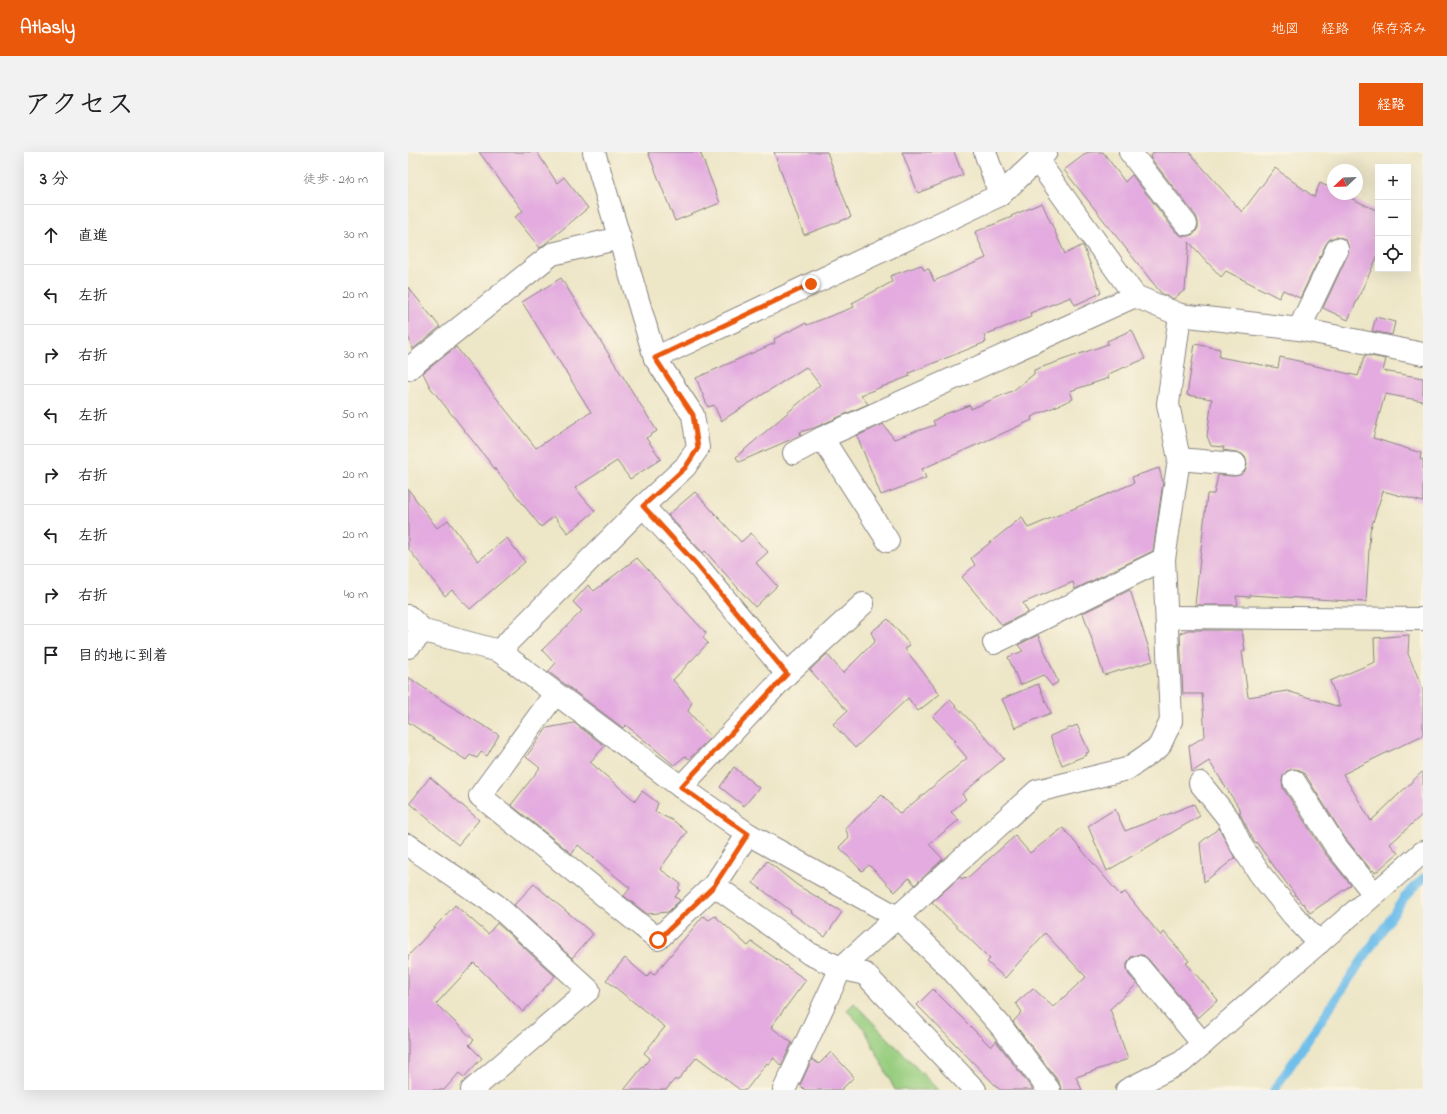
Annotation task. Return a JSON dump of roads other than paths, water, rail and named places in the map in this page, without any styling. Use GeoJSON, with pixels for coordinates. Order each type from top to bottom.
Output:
{"type":"FeatureCollection","features":[{"type":"Feature","properties":{"kind":"street"},"geometry":{"type":"LineString","coordinates":[[499,651],[643,506],[685,468],[698,448],[693,415],[655,358],[594,152]]}},
{"type":"Feature","properties":{"kind":"street"},"geometry":{"type":"LineString","coordinates":[[985,152],[1000,195]]}},
{"type":"Feature","properties":{"kind":"street"},"geometry":{"type":"LineString","coordinates":[[1130,152],[1186,224]]}},
{"type":"Feature","properties":{"kind":"street"},"geometry":{"type":"LineString","coordinates":[[655,358],[1000,195],[1042,156],[1135,296],[1180,315],[1299,329],[1423,354]]}},
{"type":"Feature","properties":{"kind":"street"},"geometry":{"type":"LineString","coordinates":[[408,369],[552,254],[620,238]]}},
{"type":"Feature","properties":{"kind":"street"},"geometry":{"type":"LineString","coordinates":[[1299,329],[1337,249]]}},
{"type":"Feature","properties":{"kind":"street"},"geometry":{"type":"LineString","coordinates":[[794,453],[822,438],[1135,296]]}},
{"type":"Feature","properties":{"kind":"street"},"geometry":{"type":"LineString","coordinates":[[784,1090],[841,968],[1037,791],[1127,769],[1159,747],[1171,721],[1164,559],[1179,459],[1168,404],[1180,315]]}},
{"type":"Feature","properties":{"kind":"street"},"geometry":{"type":"LineString","coordinates":[[822,438],[888,541]]}},
{"type":"Feature","properties":{"kind":"street"},"geometry":{"type":"LineString","coordinates":[[1179,459],[1235,464]]}},
{"type":"Feature","properties":{"kind":"street"},"geometry":{"type":"LineString","coordinates":[[643,506],[697,565],[787,674]]}},
{"type":"Feature","properties":{"kind":"street"},"geometry":{"type":"LineString","coordinates":[[994,643],[1164,559]]}},
{"type":"Feature","properties":{"kind":"street"},"geometry":{"type":"LineString","coordinates":[[681,787],[787,674],[863,604]]}},
{"type":"Feature","properties":{"kind":"street"},"geometry":{"type":"LineString","coordinates":[[408,616],[424,631],[499,651],[681,787],[748,834],[897,917],[950,968],[1000,1025],[1049,1090]]}},
{"type":"Feature","properties":{"kind":"street"},"geometry":{"type":"LineString","coordinates":[[1167,617],[1423,619]]}},
{"type":"Feature","properties":{"kind":"street"},"geometry":{"type":"LineString","coordinates":[[408,647],[424,631]]}},
{"type":"Feature","properties":{"kind":"street"},"geometry":{"type":"LineString","coordinates":[[555,694],[480,796],[658,940],[714,886],[748,834]]}},
{"type":"Feature","properties":{"kind":"street"},"geometry":{"type":"LineString","coordinates":[[1294,781],[1335,845],[1374,894]]}},
{"type":"Feature","properties":{"kind":"street"},"geometry":{"type":"LineString","coordinates":[[1200,783],[1228,818],[1241,845],[1260,874],[1293,915],[1319,943]]}},
{"type":"Feature","properties":{"kind":"street"},"geometry":{"type":"LineString","coordinates":[[408,845],[496,905],[589,990],[472,1090]]}},
{"type":"Feature","properties":{"kind":"street"},"geometry":{"type":"LineString","coordinates":[[1127,1090],[1182,1062],[1423,852]]}},
{"type":"Feature","properties":{"kind":"street"},"geometry":{"type":"LineString","coordinates":[[714,886],[810,954],[841,968],[865,974],[974,1090]]}},
{"type":"Feature","properties":{"kind":"street"},"geometry":{"type":"LineString","coordinates":[[1139,967],[1203,1044]]}},
{"type":"Feature","properties":{"kind":"waterway"},"geometry":{"type":"LineString","coordinates":[[1274,1090],[1404,898],[1423,878]]}}]}
